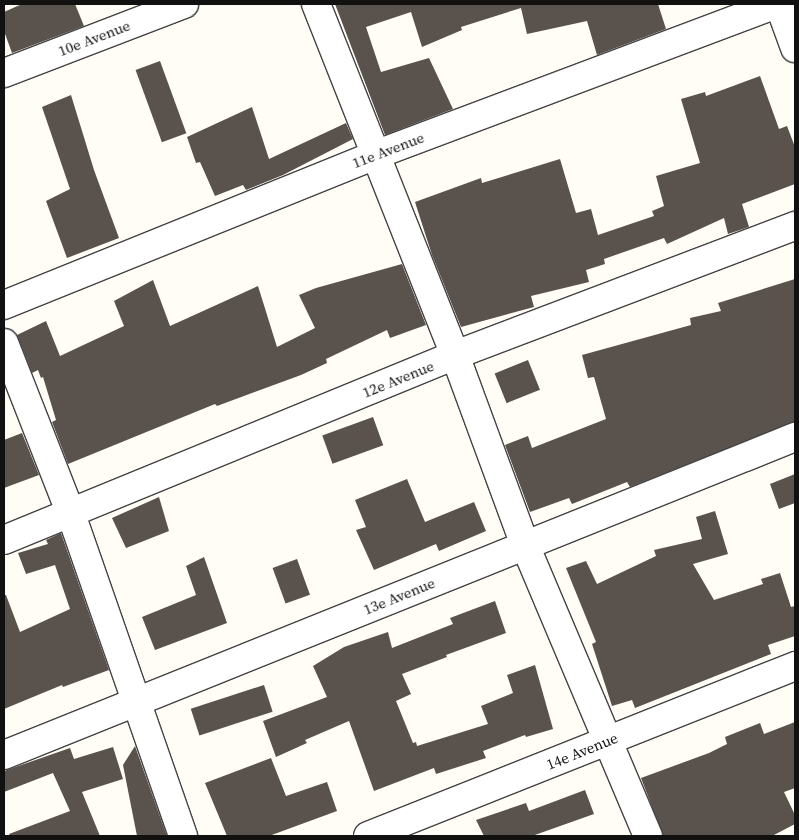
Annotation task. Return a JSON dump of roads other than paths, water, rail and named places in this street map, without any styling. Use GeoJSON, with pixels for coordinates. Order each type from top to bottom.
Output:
{"type":"FeatureCollection","features":[{"type":"Feature","properties":{"kind":"street","name":"10e Avenue"},"geometry":{"type":"LineString","coordinates":[[4,73],[184,4]]}},
{"type":"Feature","properties":{"kind":"street"},"geometry":{"type":"LineString","coordinates":[[316,4],[455,355],[525,545],[648,836]]}},
{"type":"Feature","properties":{"kind":"street"},"geometry":{"type":"LineString","coordinates":[[777,4],[795,48]]}},
{"type":"Feature","properties":{"kind":"street","name":"11e Avenue"},"geometry":{"type":"LineString","coordinates":[[4,305],[375,155],[777,4]]}},
{"type":"Feature","properties":{"kind":"street","name":"12e Avenue"},"geometry":{"type":"LineString","coordinates":[[4,540],[455,355],[795,226]]}},
{"type":"Feature","properties":{"kind":"street"},"geometry":{"type":"LineString","coordinates":[[4,343],[71,514],[183,836]]}},
{"type":"Feature","properties":{"kind":"street","name":"13e Avenue"},"geometry":{"type":"LineString","coordinates":[[4,755],[795,437]]}},
{"type":"Feature","properties":{"kind":"street","name":"14e Avenue"},"geometry":{"type":"LineString","coordinates":[[368,836],[795,666]]}}]}
